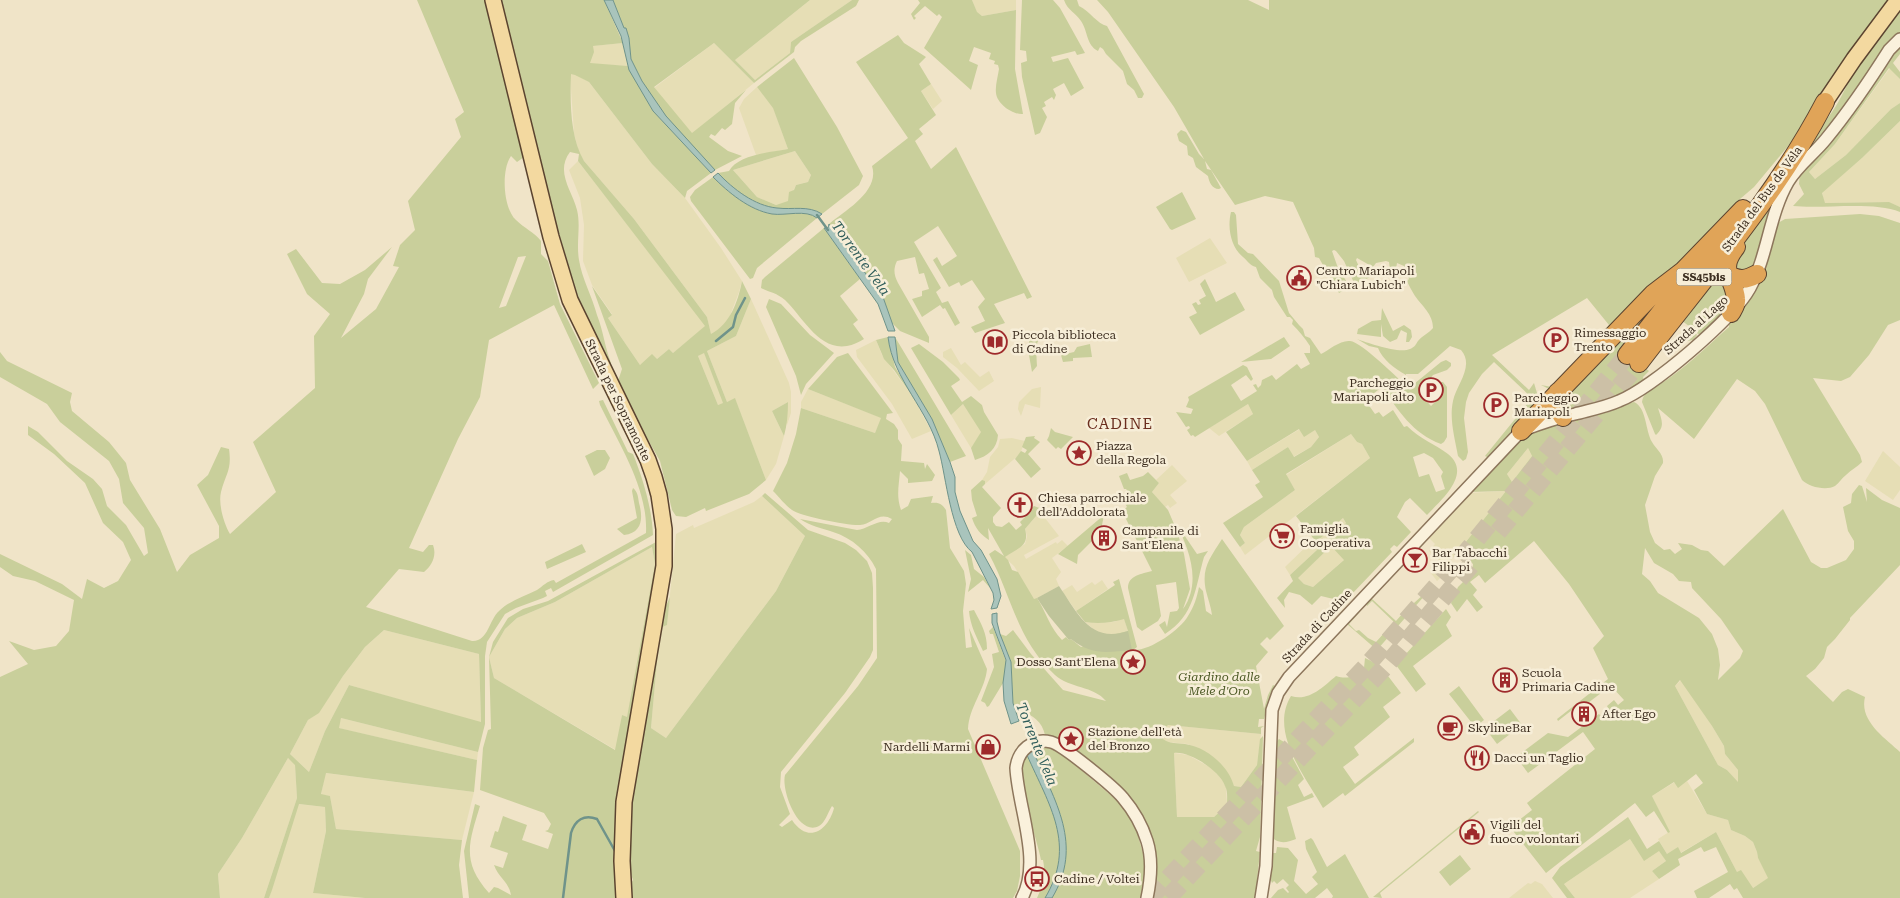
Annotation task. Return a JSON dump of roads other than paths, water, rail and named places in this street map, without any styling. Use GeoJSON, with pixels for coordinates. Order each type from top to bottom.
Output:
{"type":"FeatureCollection","features":[{"type":"Feature","properties":{"kind":"highway","name":"Strada del Bus de Véla"},"geometry":{"type":"LineString","coordinates":[[1825,102],[1804,140],[1770,190],[1633,359],[1743,208],[1792,148],[1825,102]]}},
{"type":"Feature","properties":{"kind":"highway"},"geometry":{"type":"LineString","coordinates":[[1731,314],[1736,298],[1726,264],[1728,258],[1760,213],[1770,190]]}},
{"type":"Feature","properties":{"kind":"highway"},"geometry":{"type":"LineString","coordinates":[[1521,431],[1653,294],[1683,270],[1743,208]]}},
{"type":"Feature","properties":{"kind":"highway"},"geometry":{"type":"LineString","coordinates":[[1728,274],[1735,279],[1744,280],[1757,274]]}},
{"type":"Feature","properties":{"kind":"highway"},"geometry":{"type":"LineString","coordinates":[[1558,392],[1555,406],[1563,417]]}},
{"type":"Feature","properties":{"kind":"main road","name":"Strada per Sopramonte"},"geometry":{"type":"LineString","coordinates":[[493,0],[561,272],[576,315],[648,460],[659,496],[664,529],[664,566],[624,802],[622,861],[624,898]]}},
{"type":"Feature","properties":{"kind":"main road","name":"Strada del Bus de Véla"},"geometry":{"type":"LineString","coordinates":[[1825,102],[1898,0]]}},
{"type":"Feature","properties":{"kind":"street","name":"Strada al Lago"},"geometry":{"type":"LineString","coordinates":[[1521,431],[1618,402],[1636,394],[1731,314],[1746,295],[1757,274],[1775,214],[1790,179],[1827,137],[1900,39]]}},
{"type":"Feature","properties":{"kind":"street","name":"Strada di Cadine"},"geometry":{"type":"LineString","coordinates":[[1261,898],[1266,866],[1271,718],[1274,701],[1278,693],[1308,656],[1521,431]]}},
{"type":"Feature","properties":{"kind":"street"},"geometry":{"type":"LineString","coordinates":[[1022,898],[1027,886],[1030,862],[1016,768],[1018,757],[1027,747],[1044,741],[1062,747],[1122,796],[1127,803],[1142,827],[1150,856],[1151,873],[1147,898]]}},
{"type":"Feature","properties":{"kind":"water"},"geometry":{"type":"Polygon","coordinates":[[[604,0],[613,0],[624,28],[626,28],[631,59],[642,81],[666,116],[715,170],[711,173],[653,111],[629,70],[621,36],[604,0]]]}},
{"type":"Feature","properties":{"kind":"water"},"geometry":{"type":"Polygon","coordinates":[[[718,173],[737,191],[761,204],[777,208],[800,208],[817,211],[822,214],[817,218],[801,213],[772,214],[755,209],[739,200],[719,183],[713,177],[718,173]]]}},
{"type":"Feature","properties":{"kind":"water"},"geometry":{"type":"Polygon","coordinates":[[[829,224],[883,297],[895,331],[888,331],[878,304],[824,228],[828,228],[829,224]]]}},
{"type":"Feature","properties":{"kind":"water"},"geometry":{"type":"Polygon","coordinates":[[[888,337],[895,337],[898,362],[932,419],[950,462],[955,477],[955,492],[960,511],[973,541],[981,550],[997,579],[1001,596],[997,608],[991,609],[994,600],[993,593],[972,552],[959,533],[950,505],[942,462],[934,436],[897,367],[891,353],[888,337]]]}},
{"type":"Feature","properties":{"kind":"water"},"geometry":{"type":"Polygon","coordinates":[[[997,613],[1000,634],[1011,662],[1013,703],[1019,721],[1011,724],[1004,701],[1003,683],[1006,660],[992,623],[992,614],[997,613]]]}},
{"type":"Feature","properties":{"kind":"water"},"geometry":{"type":"Polygon","coordinates":[[[1033,751],[1057,806],[1063,823],[1066,841],[1066,860],[1061,879],[1052,898],[1045,898],[1054,879],[1059,860],[1059,843],[1051,808],[1027,755],[1033,751]]]}},
{"type":"Feature","properties":{"kind":"waterway","name":"Torrente Vela"},"geometry":{"type":"LineString","coordinates":[[817,215],[828,230]]}},
{"type":"Feature","properties":{"kind":"waterway"},"geometry":{"type":"LineString","coordinates":[[716,341],[733,327],[736,315],[745,298]]}},
{"type":"Feature","properties":{"kind":"waterway"},"geometry":{"type":"LineString","coordinates":[[563,898],[571,833],[581,819],[588,817],[597,819],[615,851]]}},
{"type":"Feature","properties":{"kind":"tunnel"},"geometry":{"type":"LineString","coordinates":[[1150,898],[1369,663],[1467,551],[1627,355]]}},
{"type":"Feature","properties":{"kind":"tunnel"},"geometry":{"type":"LineString","coordinates":[[1498,532],[1639,363]]}},
{"type":"Feature","properties":{"kind":"tunnel"},"geometry":{"type":"LineString","coordinates":[[1168,898],[1385,667],[1472,564]]}},
{"type":"Feature","properties":{"kind":"place","name":"Centro Mariapoli \"Chiara Lubich\""},"geometry":{"type":"Point","coordinates":[1299,278]}},
{"type":"Feature","properties":{"kind":"place","name":"Rimessaggio Trento"},"geometry":{"type":"Point","coordinates":[1556,340]}},
{"type":"Feature","properties":{"kind":"place","name":"Piccola biblioteca di Cadine"},"geometry":{"type":"Point","coordinates":[995,342]}},
{"type":"Feature","properties":{"kind":"place","name":"Parcheggio Mariapoli alto"},"geometry":{"type":"Point","coordinates":[1431,390]}},
{"type":"Feature","properties":{"kind":"place","name":"Parcheggio Mariapoli"},"geometry":{"type":"Point","coordinates":[1496,405]}},
{"type":"Feature","properties":{"kind":"place","name":"Piazza della Regola"},"geometry":{"type":"Point","coordinates":[1079,453]}},
{"type":"Feature","properties":{"kind":"place","name":"Chiesa parrochiale dell'Addolorata"},"geometry":{"type":"Point","coordinates":[1020,505]}},
{"type":"Feature","properties":{"kind":"place","name":"Famiglia Cooperativa"},"geometry":{"type":"Point","coordinates":[1282,536]}},
{"type":"Feature","properties":{"kind":"place","name":"Campanile di Sant'Elena"},"geometry":{"type":"Point","coordinates":[1104,538]}},
{"type":"Feature","properties":{"kind":"place","name":"Bar Tabacchi Filippi"},"geometry":{"type":"Point","coordinates":[1415,560]}},
{"type":"Feature","properties":{"kind":"place","name":"Dosso Sant'Elena"},"geometry":{"type":"Point","coordinates":[1133,662]}},
{"type":"Feature","properties":{"kind":"place","name":"Scuola Primaria Cadine"},"geometry":{"type":"Point","coordinates":[1505,680]}},
{"type":"Feature","properties":{"kind":"place","name":"After Ego"},"geometry":{"type":"Point","coordinates":[1584,714]}},
{"type":"Feature","properties":{"kind":"place","name":"SkylineBar"},"geometry":{"type":"Point","coordinates":[1450,728]}},
{"type":"Feature","properties":{"kind":"place","name":"Stazione dell'età del Bronzo"},"geometry":{"type":"Point","coordinates":[1071,739]}},
{"type":"Feature","properties":{"kind":"place","name":"Nardelli Marmi"},"geometry":{"type":"Point","coordinates":[988,747]}},
{"type":"Feature","properties":{"kind":"place","name":"Dacci un Taglio"},"geometry":{"type":"Point","coordinates":[1477,758]}},
{"type":"Feature","properties":{"kind":"place","name":"Vigili del fuoco volontari"},"geometry":{"type":"Point","coordinates":[1472,832]}},
{"type":"Feature","properties":{"kind":"place","name":"Cadine / Voltei"},"geometry":{"type":"Point","coordinates":[1037,879]}},
{"type":"Feature","properties":{"kind":"district","name":"CADINE"},"geometry":{"type":"Point","coordinates":[1120,424]}},
{"type":"Feature","properties":{"kind":"park label","name":"Giardino dalle Mele d'Oro"},"geometry":{"type":"Point","coordinates":[1219,684]}}]}
